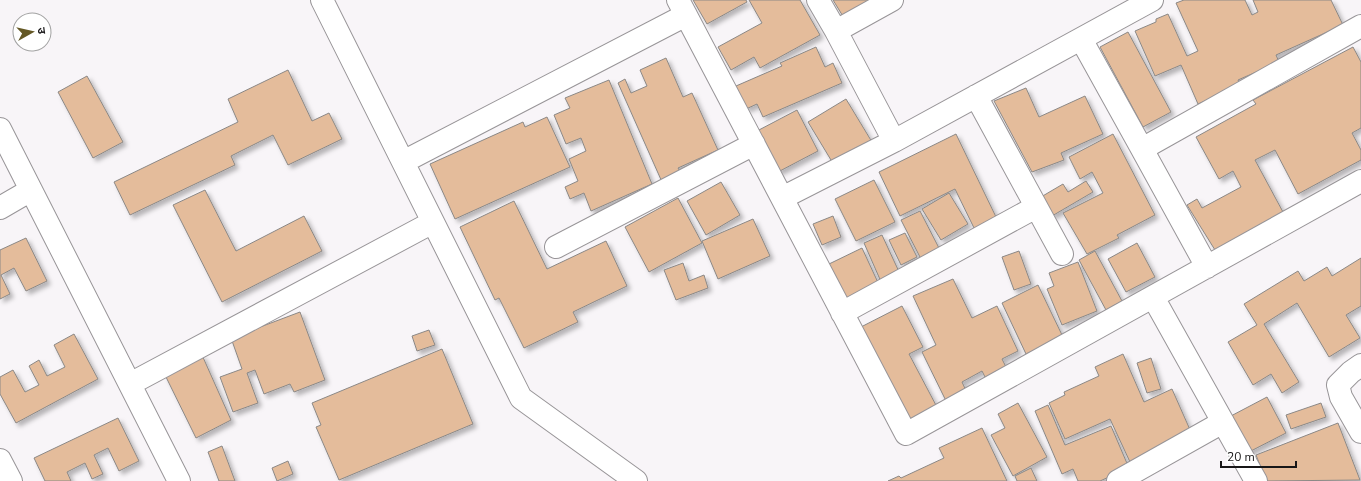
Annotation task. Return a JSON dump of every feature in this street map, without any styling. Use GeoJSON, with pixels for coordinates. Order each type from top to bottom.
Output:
{"type":"FeatureCollection","features":[{"type":"Feature","properties":{"kind":"street"},"geometry":{"type":"LineString","coordinates":[[322,0],[521,398],[636,481]]}},
{"type":"Feature","properties":{"kind":"street"},"geometry":{"type":"LineString","coordinates":[[818,0],[894,141]]}},
{"type":"Feature","properties":{"kind":"street"},"geometry":{"type":"LineString","coordinates":[[836,31],[892,0]]}},
{"type":"Feature","properties":{"kind":"street"},"geometry":{"type":"LineString","coordinates":[[782,198],[894,141],[1152,0]]}},
{"type":"Feature","properties":{"kind":"street"},"geometry":{"type":"LineString","coordinates":[[403,162],[682,8],[906,434],[1361,181]]}},
{"type":"Feature","properties":{"kind":"street"},"geometry":{"type":"LineString","coordinates":[[1142,149],[1361,26]]}},
{"type":"Feature","properties":{"kind":"street"},"geometry":{"type":"LineString","coordinates":[[1081,39],[1207,267]]}},
{"type":"Feature","properties":{"kind":"street"},"geometry":{"type":"LineString","coordinates":[[976,96],[1062,254]]}},
{"type":"Feature","properties":{"kind":"street"},"geometry":{"type":"LineString","coordinates":[[0,129],[179,481]]}},
{"type":"Feature","properties":{"kind":"street"},"geometry":{"type":"LineString","coordinates":[[556,247],[754,144]]}},
{"type":"Feature","properties":{"kind":"street"},"geometry":{"type":"LineString","coordinates":[[0,208],[31,190]]}},
{"type":"Feature","properties":{"kind":"street"},"geometry":{"type":"LineString","coordinates":[[842,313],[1036,207]]}},
{"type":"Feature","properties":{"kind":"street"},"geometry":{"type":"LineString","coordinates":[[130,384],[433,222]]}},
{"type":"Feature","properties":{"kind":"street"},"geometry":{"type":"LineString","coordinates":[[1153,297],[1256,481]]}},
{"type":"Feature","properties":{"kind":"street"},"geometry":{"type":"LineString","coordinates":[[1361,365],[1351,372],[1338,385],[1340,397],[1361,432]]}},
{"type":"Feature","properties":{"kind":"street"},"geometry":{"type":"LineString","coordinates":[[1120,481],[1223,422]]}},
{"type":"Feature","properties":{"kind":"street"},"geometry":{"type":"LineString","coordinates":[[0,460],[11,481]]}},
{"type":"Feature","properties":{"kind":"building"},"geometry":{"type":"Polygon","coordinates":[[[693,0],[746,0],[747,2],[707,24],[693,0]]]}},
{"type":"Feature","properties":{"kind":"building"},"geometry":{"type":"Polygon","coordinates":[[[749,0],[800,0],[820,35],[760,68],[754,57],[731,70],[718,47],[762,23],[749,0]]]}},
{"type":"Feature","properties":{"kind":"building"},"geometry":{"type":"Polygon","coordinates":[[[833,0],[876,0],[844,18],[833,0]]]}},
{"type":"Feature","properties":{"kind":"building"},"geometry":{"type":"Polygon","coordinates":[[[1184,0],[1245,0],[1252,15],[1258,12],[1253,0],[1331,0],[1343,25],[1276,55],[1279,62],[1238,80],[1240,85],[1198,104],[1181,65],[1155,76],[1135,31],[1156,22],[1156,19],[1168,14],[1187,56],[1198,51],[1176,3],[1184,0]]]}},
{"type":"Feature","properties":{"kind":"building"},"geometry":{"type":"Polygon","coordinates":[[[1128,32],[1171,112],[1143,127],[1100,47],[1128,32]]]}},
{"type":"Feature","properties":{"kind":"building"},"geometry":{"type":"Polygon","coordinates":[[[816,47],[825,67],[833,63],[842,83],[763,117],[757,104],[746,109],[736,86],[782,66],[780,63],[816,47]]]}},
{"type":"Feature","properties":{"kind":"building"},"geometry":{"type":"Polygon","coordinates":[[[1353,47],[1361,62],[1361,128],[1352,133],[1361,150],[1361,160],[1298,194],[1275,150],[1255,160],[1283,212],[1215,250],[1187,205],[1197,199],[1202,208],[1241,187],[1233,171],[1219,179],[1196,137],[1256,104],[1253,100],[1353,47]]]}},
{"type":"Feature","properties":{"kind":"building"},"geometry":{"type":"Polygon","coordinates":[[[666,58],[683,97],[692,93],[718,150],[678,168],[681,173],[662,182],[618,83],[625,79],[631,93],[647,86],[640,70],[666,58]]]}},
{"type":"Feature","properties":{"kind":"building"},"geometry":{"type":"Polygon","coordinates":[[[288,70],[312,121],[329,113],[342,139],[288,165],[273,135],[231,156],[235,165],[130,215],[114,182],[238,122],[228,99],[288,70]]]}},
{"type":"Feature","properties":{"kind":"building"},"geometry":{"type":"Polygon","coordinates":[[[87,76],[123,142],[93,158],[58,92],[87,76]]]}},
{"type":"Feature","properties":{"kind":"building"},"geometry":{"type":"Polygon","coordinates":[[[609,80],[652,184],[591,211],[584,193],[570,199],[565,187],[578,181],[569,159],[586,151],[581,138],[566,144],[554,115],[570,108],[565,98],[609,80]]]}},
{"type":"Feature","properties":{"kind":"building"},"geometry":{"type":"Polygon","coordinates":[[[1026,88],[1039,117],[1085,96],[1103,134],[1061,153],[1064,160],[1032,172],[994,101],[1026,88]]]}},
{"type":"Feature","properties":{"kind":"building"},"geometry":{"type":"Polygon","coordinates":[[[846,99],[872,142],[834,165],[808,122],[846,99]]]}},
{"type":"Feature","properties":{"kind":"building"},"geometry":{"type":"Polygon","coordinates":[[[797,110],[818,151],[778,172],[757,131],[797,110]]]}},
{"type":"Feature","properties":{"kind":"building"},"geometry":{"type":"Polygon","coordinates":[[[547,117],[570,167],[455,219],[430,164],[523,122],[525,127],[547,117]]]}},
{"type":"Feature","properties":{"kind":"building"},"geometry":{"type":"Polygon","coordinates":[[[956,134],[997,219],[975,230],[955,189],[900,216],[879,172],[956,134]]]}},
{"type":"Feature","properties":{"kind":"building"},"geometry":{"type":"Polygon","coordinates":[[[1113,134],[1155,215],[1117,235],[1119,238],[1087,254],[1063,213],[1103,193],[1092,172],[1080,179],[1069,157],[1113,134]]]}},
{"type":"Feature","properties":{"kind":"building"},"geometry":{"type":"Polygon","coordinates":[[[874,180],[895,222],[856,241],[835,199],[874,180]]]}},
{"type":"Feature","properties":{"kind":"building"},"geometry":{"type":"Polygon","coordinates":[[[1086,181],[1093,192],[1052,216],[1041,197],[1063,184],[1068,192],[1086,181]]]}},
{"type":"Feature","properties":{"kind":"building"},"geometry":{"type":"Polygon","coordinates":[[[721,182],[740,215],[706,235],[687,201],[721,182]]]}},
{"type":"Feature","properties":{"kind":"building"},"geometry":{"type":"Polygon","coordinates":[[[205,190],[236,251],[304,216],[322,251],[222,302],[173,205],[205,190]]]}},
{"type":"Feature","properties":{"kind":"building"},"geometry":{"type":"Polygon","coordinates":[[[949,193],[968,224],[941,240],[922,209],[949,193]]]}},
{"type":"Feature","properties":{"kind":"building"},"geometry":{"type":"Polygon","coordinates":[[[678,198],[702,243],[649,272],[625,227],[678,198]]]}},
{"type":"Feature","properties":{"kind":"building"},"geometry":{"type":"Polygon","coordinates":[[[514,201],[547,269],[606,241],[627,286],[573,312],[578,322],[524,348],[499,298],[495,300],[460,227],[514,201]]]}},
{"type":"Feature","properties":{"kind":"building"},"geometry":{"type":"Polygon","coordinates":[[[920,211],[940,250],[921,259],[901,220],[920,211]]]}},
{"type":"Feature","properties":{"kind":"building"},"geometry":{"type":"Polygon","coordinates":[[[833,216],[841,237],[822,245],[813,224],[833,216]]]}},
{"type":"Feature","properties":{"kind":"building"},"geometry":{"type":"Polygon","coordinates":[[[753,219],[770,256],[718,279],[702,241],[753,219]]]}},
{"type":"Feature","properties":{"kind":"building"},"geometry":{"type":"Polygon","coordinates":[[[905,233],[917,257],[901,265],[889,240],[905,233]]]}},
{"type":"Feature","properties":{"kind":"building"},"geometry":{"type":"Polygon","coordinates":[[[882,235],[901,276],[882,284],[864,243],[882,235]]]}},
{"type":"Feature","properties":{"kind":"building"},"geometry":{"type":"Polygon","coordinates":[[[26,238],[47,281],[26,291],[14,268],[1,275],[10,294],[0,299],[0,250],[26,238]]]}},
{"type":"Feature","properties":{"kind":"building"},"geometry":{"type":"Polygon","coordinates":[[[1137,243],[1155,277],[1126,292],[1108,259],[1137,243]]]}},
{"type":"Feature","properties":{"kind":"building"},"geometry":{"type":"Polygon","coordinates":[[[862,248],[881,289],[849,304],[829,264],[862,248]]]}},
{"type":"Feature","properties":{"kind":"building"},"geometry":{"type":"Polygon","coordinates":[[[1019,251],[1031,284],[1014,290],[1002,257],[1019,251]]]}},
{"type":"Feature","properties":{"kind":"building"},"geometry":{"type":"Polygon","coordinates":[[[1095,251],[1122,301],[1106,310],[1079,260],[1095,251]]]}},
{"type":"Feature","properties":{"kind":"building"},"geometry":{"type":"Polygon","coordinates":[[[1361,258],[1361,306],[1346,315],[1360,338],[1329,357],[1297,303],[1264,324],[1299,382],[1282,393],[1271,374],[1253,385],[1228,342],[1257,325],[1244,304],[1298,271],[1304,281],[1327,267],[1332,276],[1361,258]]]}},
{"type":"Feature","properties":{"kind":"building"},"geometry":{"type":"Polygon","coordinates":[[[1078,262],[1097,311],[1062,325],[1047,289],[1054,286],[1049,273],[1078,262]]]}},
{"type":"Feature","properties":{"kind":"building"},"geometry":{"type":"Polygon","coordinates":[[[683,263],[689,281],[704,275],[708,288],[676,300],[664,270],[683,263]]]}},
{"type":"Feature","properties":{"kind":"building"},"geometry":{"type":"Polygon","coordinates":[[[953,279],[972,318],[997,306],[1018,351],[1002,359],[1007,369],[986,379],[982,371],[962,382],[968,395],[948,405],[922,352],[936,345],[913,296],[953,279]]]}},
{"type":"Feature","properties":{"kind":"building"},"geometry":{"type":"Polygon","coordinates":[[[1038,285],[1063,337],[1026,354],[1002,303],[1038,285]]]}},
{"type":"Feature","properties":{"kind":"building"},"geometry":{"type":"Polygon","coordinates":[[[902,306],[923,347],[909,354],[938,409],[908,424],[859,328],[902,306]]]}},
{"type":"Feature","properties":{"kind":"building"},"geometry":{"type":"Polygon","coordinates":[[[300,312],[325,380],[294,392],[290,384],[264,394],[255,370],[247,373],[258,403],[233,412],[220,377],[242,369],[231,338],[300,312]]]}},
{"type":"Feature","properties":{"kind":"building"},"geometry":{"type":"Polygon","coordinates":[[[429,330],[435,345],[417,351],[412,336],[429,330]]]}},
{"type":"Feature","properties":{"kind":"building"},"geometry":{"type":"Polygon","coordinates":[[[74,334],[98,379],[16,423],[0,394],[0,377],[13,370],[25,392],[39,385],[29,366],[39,360],[47,376],[65,367],[54,345],[74,334]]]}},
{"type":"Feature","properties":{"kind":"building"},"geometry":{"type":"Polygon","coordinates":[[[442,349],[473,424],[339,480],[316,427],[321,425],[312,403],[442,349]]]}},
{"type":"Feature","properties":{"kind":"building"},"geometry":{"type":"Polygon","coordinates":[[[1123,354],[1144,402],[1172,389],[1191,432],[1130,462],[1110,419],[1065,439],[1049,403],[1065,395],[1064,392],[1099,376],[1095,367],[1123,354]]]}},
{"type":"Feature","properties":{"kind":"building"},"geometry":{"type":"Polygon","coordinates":[[[202,355],[231,420],[196,438],[165,375],[202,355]]]}},
{"type":"Feature","properties":{"kind":"building"},"geometry":{"type":"Polygon","coordinates":[[[1151,358],[1161,389],[1147,393],[1137,363],[1151,358]]]}},
{"type":"Feature","properties":{"kind":"building"},"geometry":{"type":"Polygon","coordinates":[[[1267,397],[1286,433],[1247,453],[1229,417],[1267,397]]]}},
{"type":"Feature","properties":{"kind":"building"},"geometry":{"type":"Polygon","coordinates":[[[1018,403],[1047,457],[1013,476],[991,435],[1005,428],[998,414],[1018,403]]]}},
{"type":"Feature","properties":{"kind":"building"},"geometry":{"type":"Polygon","coordinates":[[[1321,403],[1326,417],[1291,429],[1286,415],[1321,403]]]}},
{"type":"Feature","properties":{"kind":"building"},"geometry":{"type":"Polygon","coordinates":[[[1048,405],[1065,445],[1111,426],[1129,468],[1100,481],[1078,481],[1073,469],[1062,474],[1035,411],[1048,405]]]}},
{"type":"Feature","properties":{"kind":"building"},"geometry":{"type":"Polygon","coordinates":[[[118,418],[139,461],[119,471],[108,448],[94,455],[103,474],[92,479],[85,463],[67,472],[71,481],[45,481],[34,458],[118,418]]]}},
{"type":"Feature","properties":{"kind":"building"},"geometry":{"type":"Polygon","coordinates":[[[1338,423],[1360,480],[1266,481],[1256,455],[1338,423]]]}},
{"type":"Feature","properties":{"kind":"building"},"geometry":{"type":"Polygon","coordinates":[[[982,428],[1007,481],[888,481],[899,476],[901,478],[944,458],[939,448],[982,428]]]}},
{"type":"Feature","properties":{"kind":"building"},"geometry":{"type":"Polygon","coordinates":[[[222,446],[235,481],[219,481],[208,452],[222,446]]]}},
{"type":"Feature","properties":{"kind":"building"},"geometry":{"type":"Polygon","coordinates":[[[288,461],[293,474],[277,481],[272,468],[288,461]]]}},
{"type":"Feature","properties":{"kind":"building"},"geometry":{"type":"Polygon","coordinates":[[[1031,468],[1037,481],[1017,481],[1015,476],[1031,468]]]}}]}
